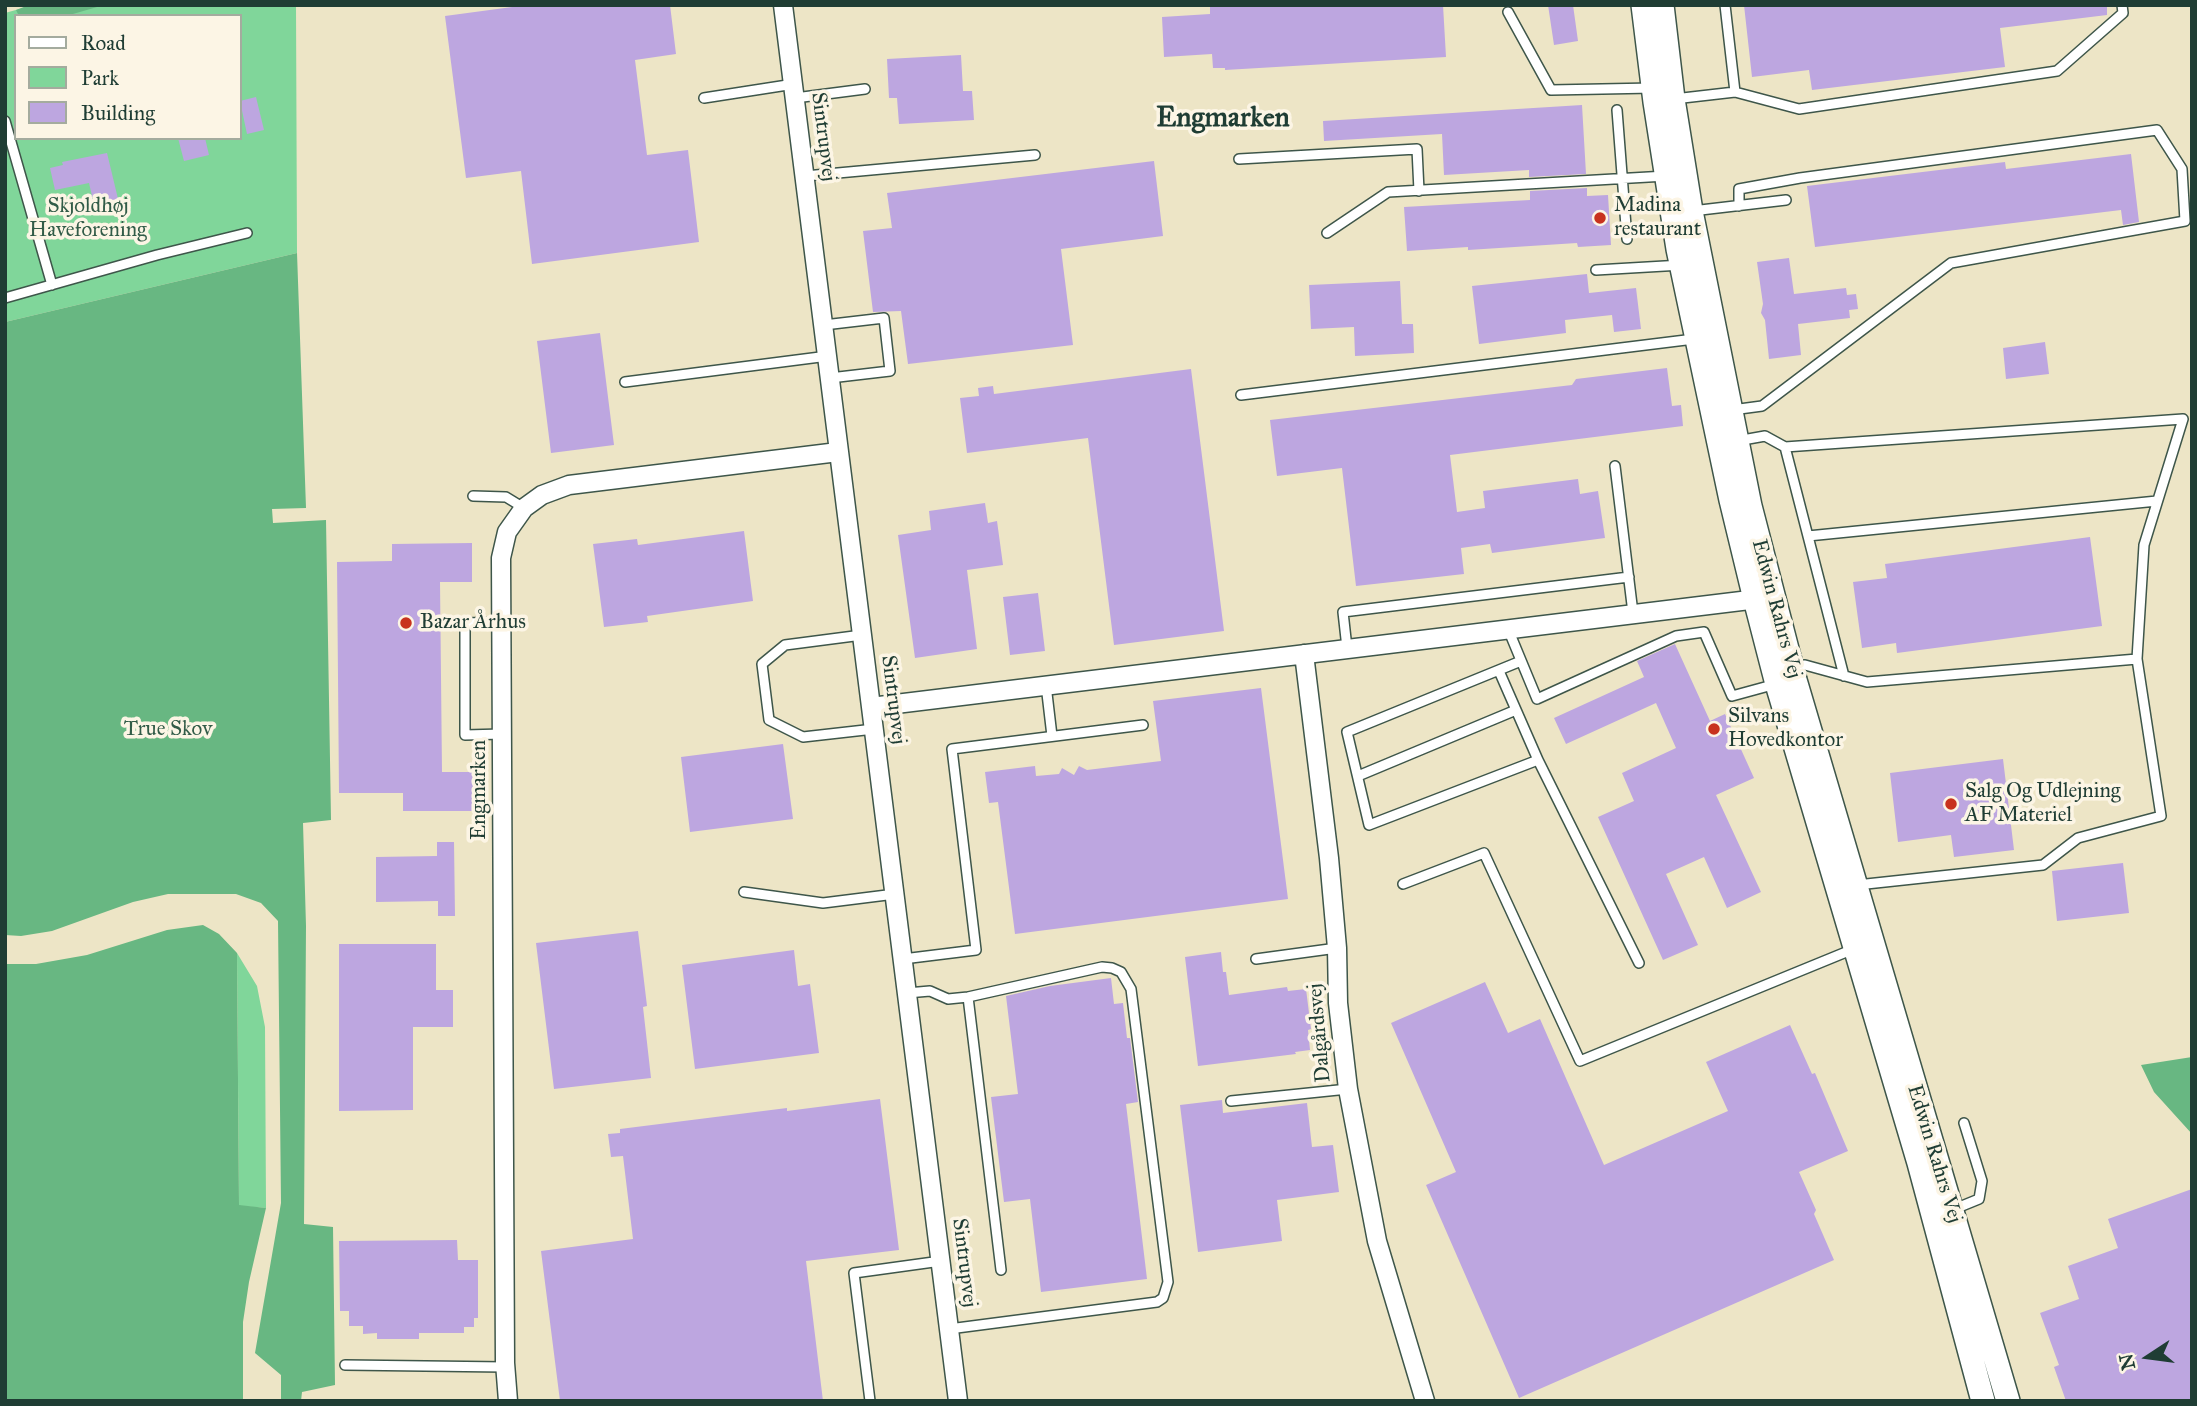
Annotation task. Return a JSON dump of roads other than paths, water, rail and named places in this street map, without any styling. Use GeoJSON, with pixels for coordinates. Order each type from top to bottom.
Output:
{"type":"FeatureCollection","features":[{"type":"Feature","properties":{"kind":"street","name":"Sintrupvej"},"geometry":{"type":"LineString","coordinates":[[783,5],[958,1401]]}},
{"type":"Feature","properties":{"kind":"street","name":"Edwin Rahrs Vej"},"geometry":{"type":"LineString","coordinates":[[1643,5],[1663,94],[1691,264],[1764,598],[1942,1213],[2008,1401]]}},
{"type":"Feature","properties":{"kind":"street","name":"Edwin Rahrs Vej"},"geometry":{"type":"LineString","coordinates":[[1662,5],[1663,94]]}},
{"type":"Feature","properties":{"kind":"street","name":"Edwin Rahrs Vej"},"geometry":{"type":"LineString","coordinates":[[1721,411],[1736,441],[1750,506],[1764,598]]}},
{"type":"Feature","properties":{"kind":"street","name":"Engmarken"},"geometry":{"type":"LineString","coordinates":[[508,1401],[505,1367],[501,558],[507,532],[524,508],[542,495],[569,485],[838,452]]}},
{"type":"Feature","properties":{"kind":"street"},"geometry":{"type":"LineString","coordinates":[[871,707],[1764,598]]}},
{"type":"Feature","properties":{"kind":"street","name":"Dalgårdsvej"},"geometry":{"type":"LineString","coordinates":[[1304,654],[1329,858],[1337,947],[1338,1003],[1348,1089],[1377,1241],[1425,1401]]}},
{"type":"Feature","properties":{"kind":"street","name":"Edwin Rahrs Vej"},"geometry":{"type":"LineString","coordinates":[[1942,1213],[1983,1401]]}},
{"type":"Feature","properties":{"kind":"lane"},"geometry":{"type":"LineString","coordinates":[[1725,5],[1735,92]]}},
{"type":"Feature","properties":{"kind":"lane"},"geometry":{"type":"LineString","coordinates":[[1508,12],[1551,90],[1663,94],[1735,92],[1799,108],[2057,71],[2123,13],[2122,5]]}},
{"type":"Feature","properties":{"kind":"lane"},"geometry":{"type":"LineString","coordinates":[[704,97],[865,89]]}},
{"type":"Feature","properties":{"kind":"lane"},"geometry":{"type":"LineString","coordinates":[[1617,110],[1627,239]]}},
{"type":"Feature","properties":{"kind":"lane"},"geometry":{"type":"LineString","coordinates":[[5,121],[52,285]]}},
{"type":"Feature","properties":{"kind":"lane"},"geometry":{"type":"LineString","coordinates":[[1721,411],[1762,406],[1951,263],[2185,221],[2182,169],[2157,130],[1800,178],[1739,189],[1739,206]]}},
{"type":"Feature","properties":{"kind":"lane"},"geometry":{"type":"LineString","coordinates":[[1239,159],[1417,149],[1419,191]]}},
{"type":"Feature","properties":{"kind":"lane"},"geometry":{"type":"LineString","coordinates":[[805,176],[1035,155]]}},
{"type":"Feature","properties":{"kind":"lane"},"geometry":{"type":"LineString","coordinates":[[1327,233],[1388,192],[1676,175]]}},
{"type":"Feature","properties":{"kind":"lane"},"geometry":{"type":"LineString","coordinates":[[1682,213],[1786,200]]}},
{"type":"Feature","properties":{"kind":"lane"},"geometry":{"type":"LineString","coordinates":[[5,298],[247,233]]}},
{"type":"Feature","properties":{"kind":"lane"},"geometry":{"type":"LineString","coordinates":[[1596,270],[1691,264]]}},
{"type":"Feature","properties":{"kind":"lane"},"geometry":{"type":"LineString","coordinates":[[824,325],[884,318],[889,358],[890,371],[830,378]]}},
{"type":"Feature","properties":{"kind":"lane"},"geometry":{"type":"LineString","coordinates":[[1241,395],[1706,337]]}},
{"type":"Feature","properties":{"kind":"lane"},"geometry":{"type":"LineString","coordinates":[[625,382],[828,356]]}},
{"type":"Feature","properties":{"kind":"lane"},"geometry":{"type":"LineString","coordinates":[[1736,441],[1765,436],[1785,447],[2183,419],[2144,545],[2137,659],[2161,816],[2078,838],[2043,866],[1846,888]]}},
{"type":"Feature","properties":{"kind":"lane"},"geometry":{"type":"LineString","coordinates":[[1785,447],[1844,676]]}},
{"type":"Feature","properties":{"kind":"lane"},"geometry":{"type":"LineString","coordinates":[[1615,466],[1633,613]]}},
{"type":"Feature","properties":{"kind":"lane"},"geometry":{"type":"LineString","coordinates":[[473,496],[506,497],[524,508]]}},
{"type":"Feature","properties":{"kind":"lane"},"geometry":{"type":"LineString","coordinates":[[1808,536],[2157,501]]}},
{"type":"Feature","properties":{"kind":"lane"},"geometry":{"type":"LineString","coordinates":[[1347,648],[1343,612],[1629,577]]}},
{"type":"Feature","properties":{"kind":"lane"},"geometry":{"type":"LineString","coordinates":[[502,622],[465,623],[465,735],[502,734]]}},
{"type":"Feature","properties":{"kind":"lane"},"geometry":{"type":"LineString","coordinates":[[1508,629],[1537,699],[1675,636],[1704,632],[1732,696],[1788,677],[1805,665],[1867,682],[2137,659]]}},
{"type":"Feature","properties":{"kind":"lane"},"geometry":{"type":"LineString","coordinates":[[862,635],[785,645],[762,664],[769,720],[803,737],[874,729]]}},
{"type":"Feature","properties":{"kind":"lane"},"geometry":{"type":"LineString","coordinates":[[1521,662],[1347,732],[1369,825],[1538,760]]}},
{"type":"Feature","properties":{"kind":"lane"},"geometry":{"type":"LineString","coordinates":[[1499,671],[1538,760],[1639,963]]}},
{"type":"Feature","properties":{"kind":"lane"},"geometry":{"type":"LineString","coordinates":[[1046,685],[1052,736]]}},
{"type":"Feature","properties":{"kind":"lane"},"geometry":{"type":"LineString","coordinates":[[1358,776],[1516,710]]}},
{"type":"Feature","properties":{"kind":"lane"},"geometry":{"type":"LineString","coordinates":[[903,959],[976,950],[952,749],[1143,725]]}},
{"type":"Feature","properties":{"kind":"lane"},"geometry":{"type":"LineString","coordinates":[[1403,884],[1484,853],[1580,1061],[1863,945]]}},
{"type":"Feature","properties":{"kind":"lane"},"geometry":{"type":"LineString","coordinates":[[744,892],[823,903],[895,894]]}},
{"type":"Feature","properties":{"kind":"lane"},"geometry":{"type":"LineString","coordinates":[[1255,959],[1337,947]]}},
{"type":"Feature","properties":{"kind":"lane"},"geometry":{"type":"LineString","coordinates":[[907,993],[930,990],[948,999],[968,997],[1102,967],[1121,972],[1131,989],[1168,1282],[1163,1298],[1157,1302],[949,1329]]}},
{"type":"Feature","properties":{"kind":"lane"},"geometry":{"type":"LineString","coordinates":[[968,997],[1001,1270]]}},
{"type":"Feature","properties":{"kind":"lane"},"geometry":{"type":"LineString","coordinates":[[1231,1101],[1348,1089]]}},
{"type":"Feature","properties":{"kind":"lane"},"geometry":{"type":"LineString","coordinates":[[1942,1213],[1979,1199],[1982,1181],[1964,1123]]}},
{"type":"Feature","properties":{"kind":"lane"},"geometry":{"type":"LineString","coordinates":[[870,1401],[854,1273],[941,1261]]}},
{"type":"Feature","properties":{"kind":"lane"},"geometry":{"type":"LineString","coordinates":[[345,1365],[505,1367]]}},
{"type":"Feature","properties":{"kind":"place","name":"Madina restaurant"},"geometry":{"type":"Point","coordinates":[1600,218]}},
{"type":"Feature","properties":{"kind":"place","name":"Bazar Århus"},"geometry":{"type":"Point","coordinates":[406,623]}},
{"type":"Feature","properties":{"kind":"place","name":"Silvans Hovedkontor"},"geometry":{"type":"Point","coordinates":[1714,729]}},
{"type":"Feature","properties":{"kind":"place","name":"Salg Og Udlejning AF Materiel"},"geometry":{"type":"Point","coordinates":[1951,804]}},
{"type":"Feature","properties":{"kind":"district","name":"Engmarken"},"geometry":{"type":"Point","coordinates":[1223,119]}},
{"type":"Feature","properties":{"kind":"park label","name":"Skjoldhøj Haveforening"},"geometry":{"type":"Point","coordinates":[88,219]}},
{"type":"Feature","properties":{"kind":"park label","name":"True Skov"},"geometry":{"type":"Point","coordinates":[168,730]}}]}
